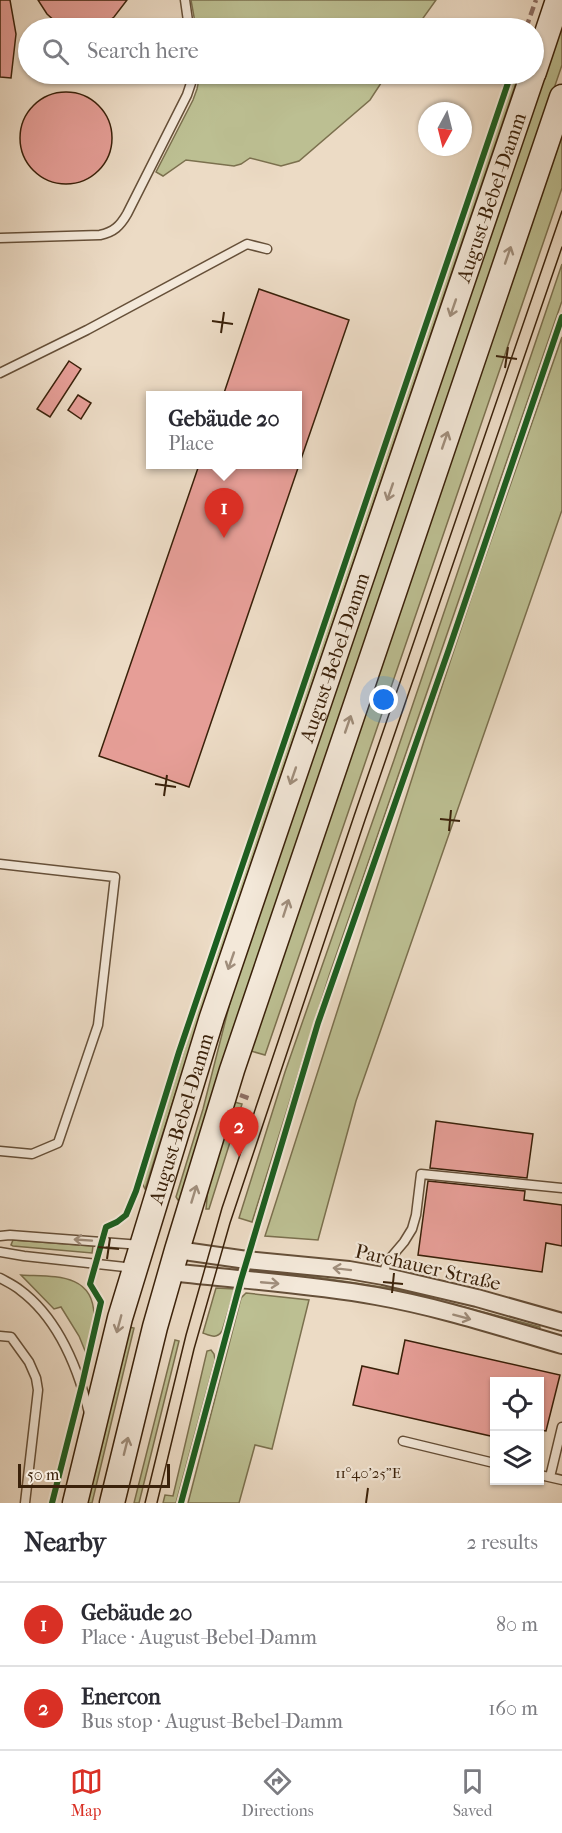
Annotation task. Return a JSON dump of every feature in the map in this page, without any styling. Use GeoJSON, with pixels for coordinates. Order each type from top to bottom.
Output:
{"type":"FeatureCollection","features":[{"type":"Feature","properties":{"kind":"main road","name":"August-Bebel-Damm"},"geometry":{"type":"LineString","coordinates":[[544,41],[558,0]]}},
{"type":"Feature","properties":{"kind":"main road","name":"August-Bebel-Damm"},"geometry":{"type":"LineString","coordinates":[[75,1503],[141,1245],[220,995],[529,84]]}},
{"type":"Feature","properties":{"kind":"main road","name":"August-Bebel-Damm"},"geometry":{"type":"LineString","coordinates":[[112,1503],[174,1261],[232,1070],[562,97]]}},
{"type":"Feature","properties":{"kind":"main road"},"geometry":{"type":"LineString","coordinates":[[141,1245],[174,1261]]}},
{"type":"Feature","properties":{"kind":"main road"},"geometry":{"type":"LineString","coordinates":[[135,1268],[174,1261]]}},
{"type":"Feature","properties":{"kind":"street","name":"Parchauer Straße"},"geometry":{"type":"LineString","coordinates":[[174,1261],[247,1260],[349,1270],[477,1298],[562,1322]]}},
{"type":"Feature","properties":{"kind":"street","name":"Parchauer Straße"},"geometry":{"type":"LineString","coordinates":[[174,1261],[378,1297],[450,1313],[562,1345]]}},
{"type":"Feature","properties":{"kind":"lane"},"geometry":{"type":"LineString","coordinates":[[185,0],[188,18]]}},
{"type":"Feature","properties":{"kind":"lane"},"geometry":{"type":"LineString","coordinates":[[0,238],[100,235],[108,234],[116,229],[127,214],[191,84]]}},
{"type":"Feature","properties":{"kind":"lane"},"geometry":{"type":"LineString","coordinates":[[0,373],[87,330],[247,244],[267,249]]}},
{"type":"Feature","properties":{"kind":"lane"},"geometry":{"type":"LineString","coordinates":[[0,864],[115,877],[98,1025],[58,1143],[32,1154],[0,1150]]}},
{"type":"Feature","properties":{"kind":"lane"},"geometry":{"type":"LineString","coordinates":[[383,1276],[387,1262],[404,1242],[412,1228],[416,1215],[421,1174],[562,1188]]}},
{"type":"Feature","properties":{"kind":"lane"},"geometry":{"type":"LineString","coordinates":[[0,1236],[141,1245]]}},
{"type":"Feature","properties":{"kind":"lane"},"geometry":{"type":"LineString","coordinates":[[0,1252],[135,1268]]}},
{"type":"Feature","properties":{"kind":"lane"},"geometry":{"type":"LineString","coordinates":[[0,1278],[28,1296],[59,1334],[82,1384],[93,1426]]}},
{"type":"Feature","properties":{"kind":"lane"},"geometry":{"type":"LineString","coordinates":[[0,1336],[11,1337],[16,1343],[29,1362],[38,1384],[25,1503]]}},
{"type":"Feature","properties":{"kind":"lane"},"geometry":{"type":"LineString","coordinates":[[550,1477],[562,1427]]}},
{"type":"Feature","properties":{"kind":"lane"},"geometry":{"type":"LineString","coordinates":[[403,1440],[490,1462]]}},
{"type":"Feature","properties":{"kind":"lane"},"geometry":{"type":"LineString","coordinates":[[544,1476],[562,1480]]}},
{"type":"Feature","properties":{"kind":"green space"},"geometry":{"type":"Polygon","coordinates":[[[191,0],[436,0],[423,18],[194,18],[191,0]]]}},
{"type":"Feature","properties":{"kind":"green space"},"geometry":{"type":"Polygon","coordinates":[[[562,21],[562,65],[298,838],[181,1199],[178,1200],[176,1197],[203,1109],[237,975],[541,84],[544,84],[544,74],[562,21]]]}},
{"type":"Feature","properties":{"kind":"green space"},"geometry":{"type":"Polygon","coordinates":[[[198,84],[380,84],[370,100],[299,161],[281,166],[250,158],[234,166],[186,160],[163,176],[156,172],[198,84]]]}},
{"type":"Feature","properties":{"kind":"green space"},"geometry":{"type":"Polygon","coordinates":[[[511,84],[516,84],[215,970],[145,1189],[142,1183],[189,1034],[511,84]]]}},
{"type":"Feature","properties":{"kind":"green space"},"geometry":{"type":"Polygon","coordinates":[[[562,135],[562,188],[265,1055],[251,1051],[562,135]]]}},
{"type":"Feature","properties":{"kind":"green space"},"geometry":{"type":"Polygon","coordinates":[[[562,264],[562,301],[329,976],[252,1222],[239,1218],[285,1072],[394,760],[562,264]]]}},
{"type":"Feature","properties":{"kind":"green space"},"geometry":{"type":"Polygon","coordinates":[[[562,337],[562,510],[356,1101],[318,1240],[265,1236],[475,586],[562,337]]]}},
{"type":"Feature","properties":{"kind":"green space"},"geometry":{"type":"Polygon","coordinates":[[[234,1102],[242,1104],[209,1209],[206,1209],[208,1188],[234,1102]]]}},
{"type":"Feature","properties":{"kind":"green space"},"geometry":{"type":"Polygon","coordinates":[[[13,1240],[93,1246],[92,1253],[13,1246],[11,1245],[13,1240]]]}},
{"type":"Feature","properties":{"kind":"green space"},"geometry":{"type":"Polygon","coordinates":[[[252,1271],[309,1276],[395,1289],[540,1327],[539,1332],[251,1276],[252,1271]]]}},
{"type":"Feature","properties":{"kind":"green space"},"geometry":{"type":"Polygon","coordinates":[[[21,1275],[58,1277],[79,1284],[87,1291],[92,1301],[94,1315],[86,1353],[79,1336],[61,1307],[54,1309],[21,1275]]]}},
{"type":"Feature","properties":{"kind":"green space"},"geometry":{"type":"Polygon","coordinates":[[[216,1288],[235,1289],[222,1331],[214,1336],[203,1333],[216,1288]]]}},
{"type":"Feature","properties":{"kind":"green space"},"geometry":{"type":"Polygon","coordinates":[[[246,1293],[309,1300],[272,1449],[255,1445],[239,1503],[188,1503],[241,1298],[246,1293]]]}},
{"type":"Feature","properties":{"kind":"green space"},"geometry":{"type":"Polygon","coordinates":[[[129,1327],[134,1328],[92,1503],[87,1503],[129,1327]]]}},
{"type":"Feature","properties":{"kind":"green space"},"geometry":{"type":"Polygon","coordinates":[[[175,1340],[179,1341],[139,1503],[134,1503],[175,1340]]]}},
{"type":"Feature","properties":{"kind":"green space"},"geometry":{"type":"Polygon","coordinates":[[[211,1350],[215,1360],[176,1503],[163,1503],[165,1495],[173,1496],[207,1351],[211,1350]]]}},
{"type":"Feature","properties":{"kind":"building"},"geometry":{"type":"Polygon","coordinates":[[[0,0],[10,0],[16,34],[11,78],[0,77],[0,0]]]}},
{"type":"Feature","properties":{"kind":"building"},"geometry":{"type":"Polygon","coordinates":[[[38,0],[127,0],[113,18],[52,18],[38,0]]]}},
{"type":"Feature","properties":{"kind":"building"},"geometry":{"type":"Polygon","coordinates":[[[66,92],[83,96],[98,106],[108,121],[112,138],[108,155],[98,170],[83,180],[66,184],[49,180],[34,170],[24,155],[20,138],[24,121],[34,106],[49,96],[66,92]]]}},
{"type":"Feature","properties":{"kind":"building"},"geometry":{"type":"Polygon","coordinates":[[[259,289],[349,320],[302,456],[302,391],[225,391],[259,289]]]}},
{"type":"Feature","properties":{"kind":"building"},"geometry":{"type":"Polygon","coordinates":[[[69,361],[81,369],[50,417],[37,409],[69,361]]]}},
{"type":"Feature","properties":{"kind":"building"},"geometry":{"type":"Polygon","coordinates":[[[78,395],[91,403],[81,419],[68,410],[78,395]]]}},
{"type":"Feature","properties":{"kind":"building"},"geometry":{"type":"Polygon","coordinates":[[[198,469],[298,469],[189,787],[99,756],[198,469]]]}},
{"type":"Feature","properties":{"kind":"building"},"geometry":{"type":"Polygon","coordinates":[[[436,1121],[533,1134],[527,1178],[430,1168],[436,1121]]]}},
{"type":"Feature","properties":{"kind":"building"},"geometry":{"type":"Polygon","coordinates":[[[428,1181],[525,1191],[524,1200],[562,1205],[562,1246],[546,1243],[542,1272],[418,1255],[428,1181]]]}},
{"type":"Feature","properties":{"kind":"building"},"geometry":{"type":"Polygon","coordinates":[[[405,1340],[560,1375],[546,1431],[544,1431],[544,1377],[490,1377],[490,1436],[353,1405],[362,1366],[398,1374],[405,1340]]]}},
{"type":"Feature","properties":{"kind":"tram line"},"geometry":{"type":"LineString","coordinates":[[145,1503],[186,1335],[222,1208],[562,211]]}},
{"type":"Feature","properties":{"kind":"tram line"},"geometry":{"type":"LineString","coordinates":[[157,1503],[194,1349],[230,1223],[365,820],[562,247]]}},
{"type":"Feature","properties":{"kind":"marked path"},"geometry":{"type":"LineString","coordinates":[[530,18],[536,0]]}},
{"type":"Feature","properties":{"kind":"marked path"},"geometry":{"type":"LineString","coordinates":[[240,1095],[251,1099]]}},
{"type":"Feature","properties":{"kind":"cycle path"},"geometry":{"type":"LineString","coordinates":[[52,1503],[101,1302],[90,1284],[106,1227],[126,1215],[136,1191],[179,1052],[508,84]]}},
{"type":"Feature","properties":{"kind":"cycle path"},"geometry":{"type":"LineString","coordinates":[[181,1503],[241,1280],[318,1023],[562,317]]}},
{"type":"Feature","properties":{"kind":"place","name":"Gebäude 20"},"geometry":{"type":"Point","coordinates":[224,538]}},
{"type":"Feature","properties":{"kind":"place","name":"Enercon"},"geometry":{"type":"Point","coordinates":[239,1157]}}]}
